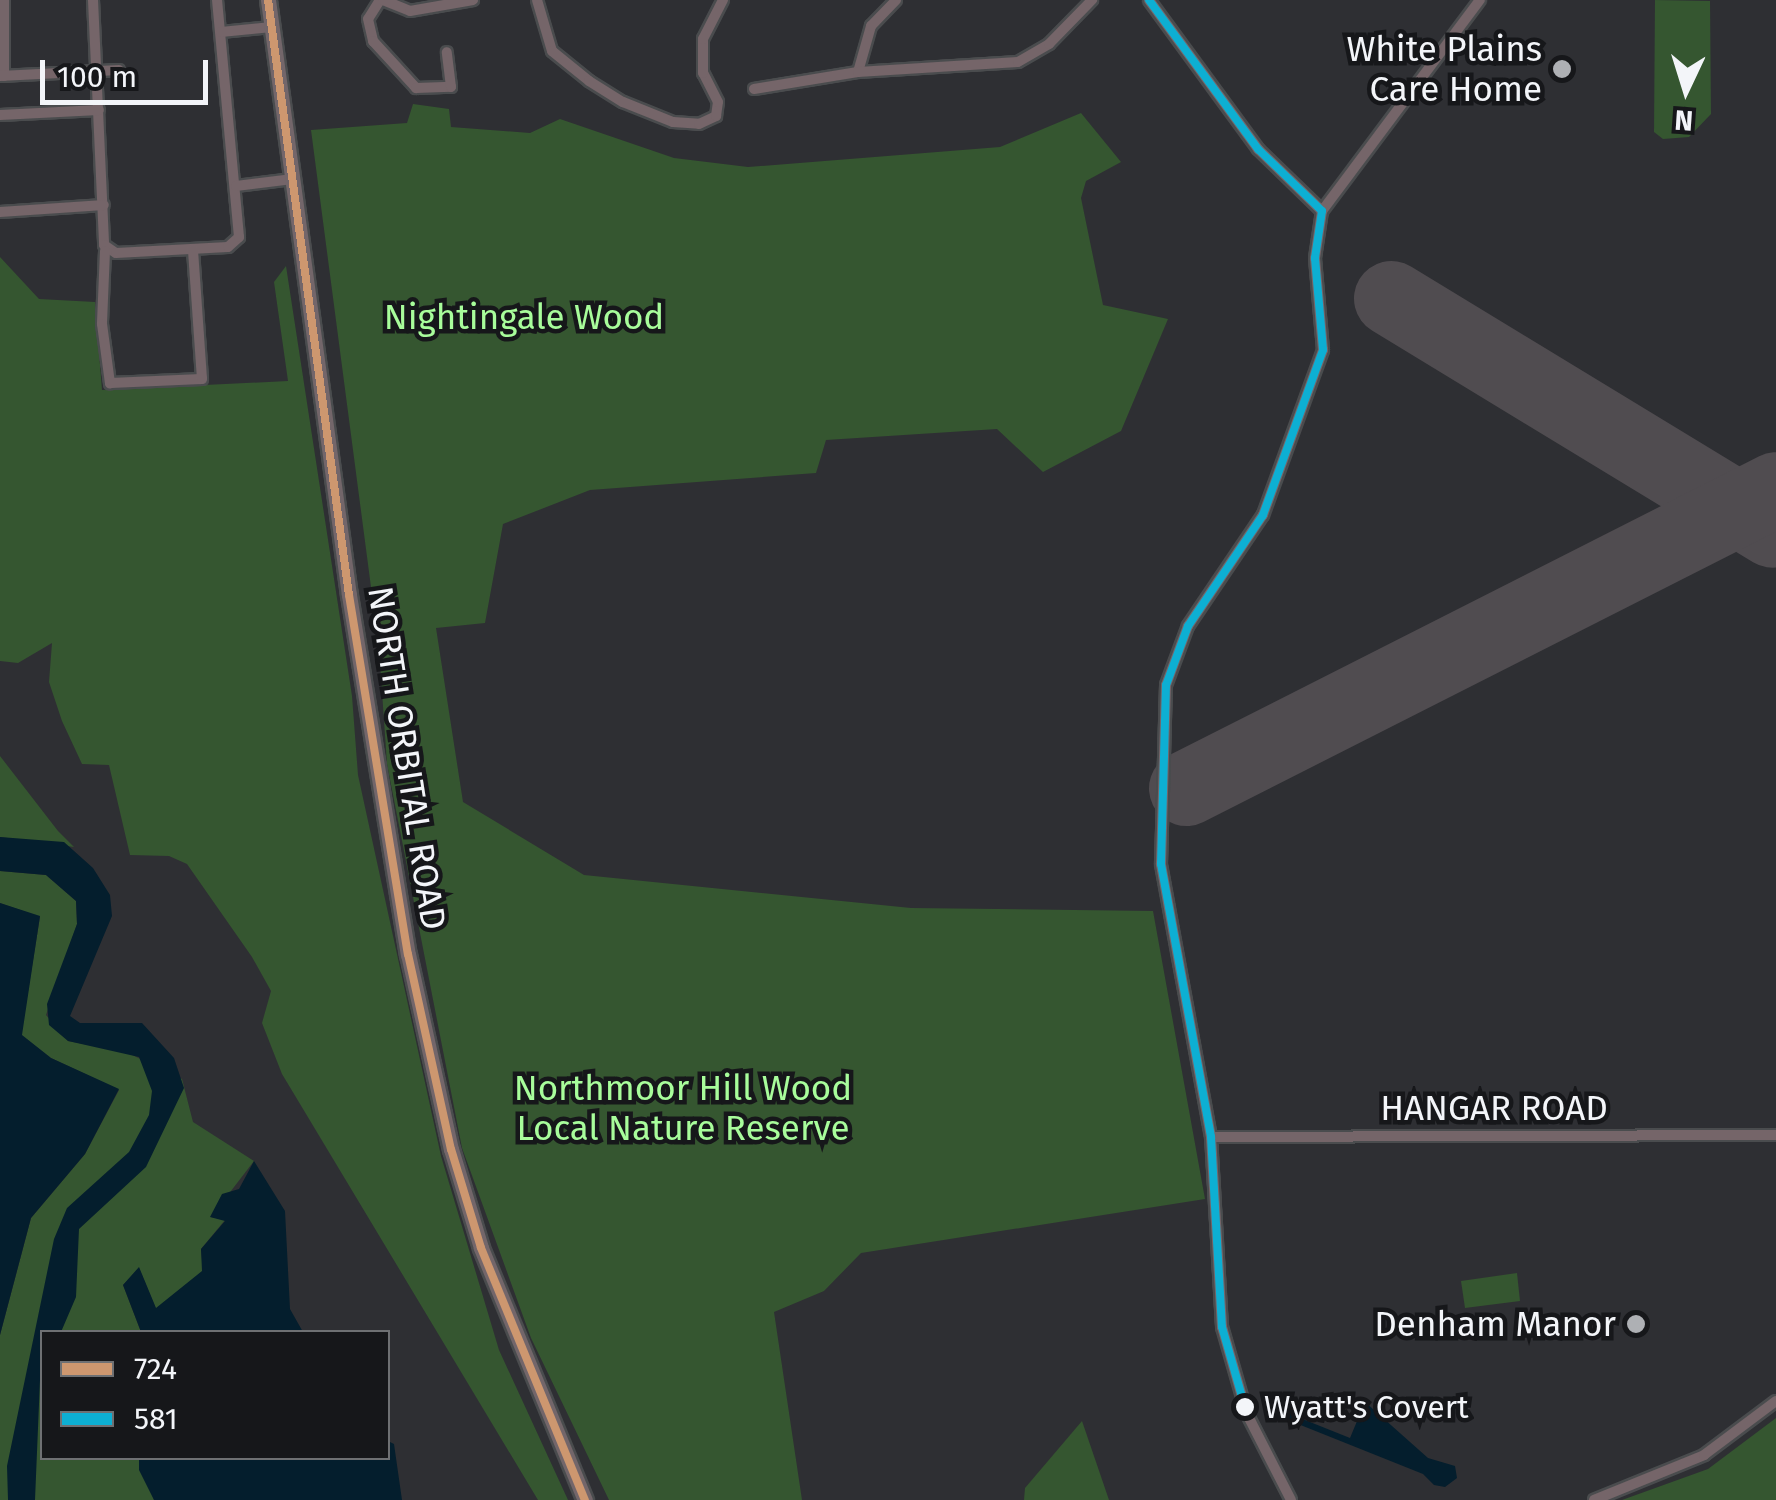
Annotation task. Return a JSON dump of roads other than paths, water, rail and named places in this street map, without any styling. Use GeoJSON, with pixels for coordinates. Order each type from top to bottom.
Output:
{"type":"FeatureCollection","features":[{"type":"Feature","properties":{"kind":"main road","name":"NORTH ORBITAL ROAD"},"geometry":{"type":"LineString","coordinates":[[268,0],[374,762],[412,974],[451,1149],[481,1248],[585,1500]]}},
{"type":"Feature","properties":{"kind":"street"},"geometry":{"type":"LineString","coordinates":[[4,0],[2,76],[119,70]]}},
{"type":"Feature","properties":{"kind":"street"},"geometry":{"type":"LineString","coordinates":[[93,0],[104,206],[102,324],[110,383],[202,379],[193,249]]}},
{"type":"Feature","properties":{"kind":"street"},"geometry":{"type":"LineString","coordinates":[[105,251],[235,244],[236,186],[218,0]]}},
{"type":"Feature","properties":{"kind":"street"},"geometry":{"type":"LineString","coordinates":[[446,52],[452,88],[416,88],[373,42],[368,19],[382,0],[410,11],[473,0]]}},
{"type":"Feature","properties":{"kind":"street"},"geometry":{"type":"LineString","coordinates":[[537,0],[552,52],[589,81],[623,102],[673,122],[700,124],[716,116],[718,102],[703,74],[703,38],[723,0]]}},
{"type":"Feature","properties":{"kind":"street"},"geometry":{"type":"LineString","coordinates":[[858,72],[871,26],[896,0]]}},
{"type":"Feature","properties":{"kind":"street"},"geometry":{"type":"LineString","coordinates":[[754,89],[858,72],[1018,62],[1049,44],[1092,0]]}},
{"type":"Feature","properties":{"kind":"street"},"geometry":{"type":"LineString","coordinates":[[1149,0],[1258,149],[1322,212]]}},
{"type":"Feature","properties":{"kind":"street"},"geometry":{"type":"LineString","coordinates":[[1290,1500],[1247,1414],[1222,1327],[1211,1137],[1161,864],[1166,685],[1188,626],[1263,515],[1324,350],[1315,258],[1322,212],[1480,0]]}},
{"type":"Feature","properties":{"kind":"street"},"geometry":{"type":"LineString","coordinates":[[221,32],[272,28]]}},
{"type":"Feature","properties":{"kind":"street"},"geometry":{"type":"LineString","coordinates":[[0,115],[99,110]]}},
{"type":"Feature","properties":{"kind":"street"},"geometry":{"type":"LineString","coordinates":[[236,186],[293,180]]}},
{"type":"Feature","properties":{"kind":"street"},"geometry":{"type":"LineString","coordinates":[[0,212],[104,206]]}},
{"type":"Feature","properties":{"kind":"street","name":"HANGAR ROAD"},"geometry":{"type":"LineString","coordinates":[[1211,1137],[1776,1135]]}},
{"type":"Feature","properties":{"kind":"street"},"geometry":{"type":"LineString","coordinates":[[1594,1500],[1704,1455],[1776,1400]]}},
{"type":"Feature","properties":{"kind":"water"},"geometry":{"type":"Polygon","coordinates":[[[0,837],[64,842],[93,868],[110,895],[112,916],[70,1016],[80,1023],[142,1023],[174,1058],[184,1088],[146,1167],[79,1229],[76,1297],[62,1330],[40,1330],[35,1500],[8,1500],[7,1466],[54,1239],[67,1208],[129,1152],[149,1115],[152,1091],[139,1057],[68,1041],[49,1025],[47,1004],[77,924],[76,901],[46,875],[0,871],[0,837]]]}},
{"type":"Feature","properties":{"kind":"water"},"geometry":{"type":"Polygon","coordinates":[[[0,903],[40,916],[22,1035],[51,1058],[119,1089],[85,1154],[31,1218],[0,1335],[0,903]]]}},
{"type":"Feature","properties":{"kind":"water"},"geometry":{"type":"Polygon","coordinates":[[[254,1161],[285,1211],[290,1309],[302,1330],[140,1330],[123,1285],[139,1267],[156,1308],[202,1271],[201,1249],[225,1221],[210,1217],[222,1194],[239,1189],[254,1161]]]}},
{"type":"Feature","properties":{"kind":"water"},"geometry":{"type":"Polygon","coordinates":[[[1365,1402],[1428,1458],[1455,1466],[1457,1478],[1445,1487],[1434,1485],[1423,1474],[1288,1420],[1290,1414],[1350,1438],[1365,1402]]]}},
{"type":"Feature","properties":{"kind":"water"},"geometry":{"type":"Polygon","coordinates":[[[390,1442],[394,1444],[402,1500],[154,1500],[139,1470],[139,1460],[390,1460],[390,1442]]]}},
{"type":"Feature","properties":{"kind":"place","name":"White Plains Care Home"},"geometry":{"type":"Point","coordinates":[1562,69]}},
{"type":"Feature","properties":{"kind":"place","name":"Denham Manor"},"geometry":{"type":"Point","coordinates":[1636,1324]}},
{"type":"Feature","properties":{"kind":"place","name":"Wyatt's Covert"},"geometry":{"type":"Point","coordinates":[1245,1407]}},
{"type":"Feature","properties":{"kind":"park label","name":"Nightingale Wood"},"geometry":{"type":"Point","coordinates":[524,317]}},
{"type":"Feature","properties":{"kind":"park label","name":"Northmoor Hill Wood Local Nature Reserve"},"geometry":{"type":"Point","coordinates":[683,1108]}}]}
